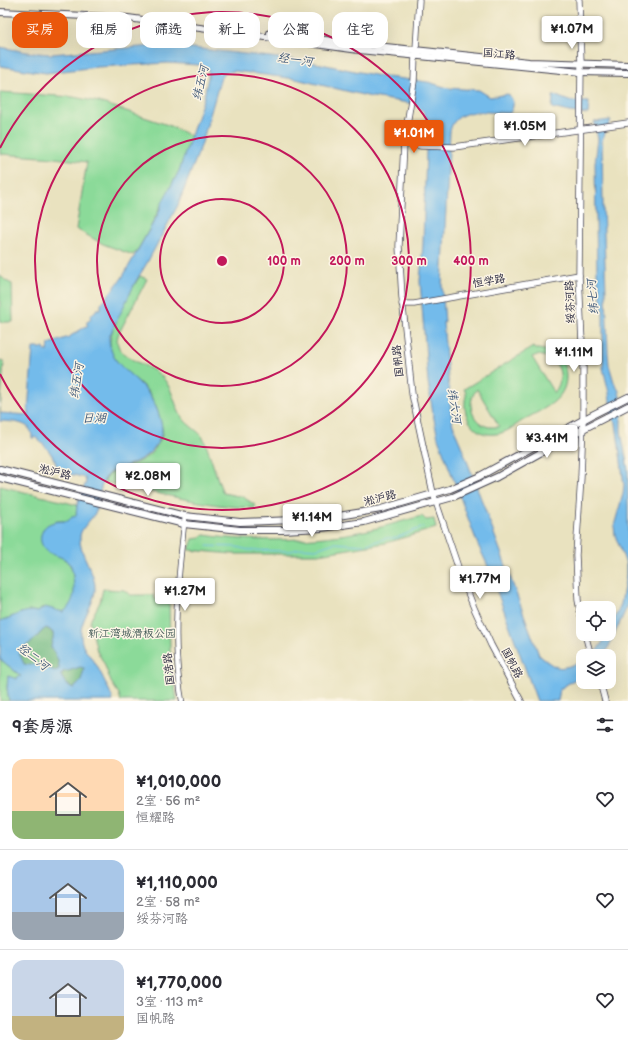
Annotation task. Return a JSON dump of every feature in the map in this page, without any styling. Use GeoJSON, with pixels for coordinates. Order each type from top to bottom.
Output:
{"type":"FeatureCollection","features":[{"type":"Feature","properties":{"kind":"main road"},"geometry":{"type":"LineString","coordinates":[[0,8],[126,15],[416,52]]}},
{"type":"Feature","properties":{"kind":"main road"},"geometry":{"type":"LineString","coordinates":[[0,12],[128,18],[359,50],[416,52]]}},
{"type":"Feature","properties":{"kind":"main road","name":"国江路"},"geometry":{"type":"LineString","coordinates":[[416,52],[529,62],[628,65]]}},
{"type":"Feature","properties":{"kind":"main road","name":"国江路"},"geometry":{"type":"LineString","coordinates":[[416,52],[581,72],[628,73]]}},
{"type":"Feature","properties":{"kind":"main road","name":"淞沪路"},"geometry":{"type":"LineString","coordinates":[[0,469],[185,516],[240,522],[320,519],[381,509],[450,489],[478,477],[627,397]]}},
{"type":"Feature","properties":{"kind":"main road"},"geometry":{"type":"LineString","coordinates":[[583,429],[628,406]]}},
{"type":"Feature","properties":{"kind":"main road","name":"淞沪路"},"geometry":{"type":"LineString","coordinates":[[0,478],[105,503],[184,524],[246,530],[322,528],[364,522],[453,497],[482,485],[583,429]]}},
{"type":"Feature","properties":{"kind":"street","name":"国帆路"},"geometry":{"type":"LineString","coordinates":[[419,0],[414,81],[404,143],[399,246],[402,304],[412,394],[433,493],[459,570],[474,608],[521,701]]}},
{"type":"Feature","properties":{"kind":"street","name":"绥芬河路"},"geometry":{"type":"LineString","coordinates":[[578,601],[576,554],[583,429],[583,366],[579,275],[581,64],[579,0]]}},
{"type":"Feature","properties":{"kind":"street"},"geometry":{"type":"LineString","coordinates":[[617,65],[617,72]]}},
{"type":"Feature","properties":{"kind":"street"},"geometry":{"type":"LineString","coordinates":[[404,143],[426,146],[454,147],[580,131],[593,127],[628,123]]}},
{"type":"Feature","properties":{"kind":"street","name":"恒学路"},"geometry":{"type":"LineString","coordinates":[[402,304],[449,298],[579,275]]}},
{"type":"Feature","properties":{"kind":"street","name":"国浩路"},"geometry":{"type":"LineString","coordinates":[[182,701],[176,646],[177,590],[185,516]]}},
{"type":"Feature","properties":{"kind":"street"},"geometry":{"type":"LineString","coordinates":[[602,689],[605,701]]}},
{"type":"Feature","properties":{"kind":"green space"},"geometry":{"type":"Polygon","coordinates":[[[0,92],[73,97],[99,102],[168,125],[191,136],[179,171],[151,226],[137,251],[133,255],[103,244],[76,229],[87,162],[0,154],[0,92]]]}},
{"type":"Feature","properties":{"kind":"green space"},"geometry":{"type":"Polygon","coordinates":[[[0,275],[12,284],[13,322],[0,322],[0,275]]]}},
{"type":"Feature","properties":{"kind":"green space"},"geometry":{"type":"Polygon","coordinates":[[[140,276],[147,279],[118,335],[117,343],[126,356],[158,373],[166,382],[182,418],[202,436],[223,493],[243,497],[255,505],[255,508],[198,502],[104,482],[111,473],[138,462],[148,456],[157,446],[162,435],[159,415],[152,398],[147,390],[123,369],[114,358],[110,345],[110,338],[116,320],[140,276]]]}},
{"type":"Feature","properties":{"kind":"green space"},"geometry":{"type":"Polygon","coordinates":[[[533,347],[535,349],[545,350],[555,354],[560,359],[566,371],[563,391],[553,403],[510,429],[498,434],[482,433],[471,424],[466,413],[466,392],[464,389],[533,347]],[[537,355],[532,357],[554,393],[560,380],[559,368],[551,359],[537,355]],[[477,389],[471,406],[474,417],[483,425],[489,427],[499,427],[499,426],[477,389]]]}},
{"type":"Feature","properties":{"kind":"green space"},"geometry":{"type":"Polygon","coordinates":[[[0,360],[4,361],[0,413],[0,360]]]}},
{"type":"Feature","properties":{"kind":"green space","name":"新江湾城滑板公园"},"geometry":{"type":"Polygon","coordinates":[[[0,486],[77,505],[77,516],[72,517],[68,521],[57,521],[46,526],[64,559],[72,569],[75,591],[74,599],[66,611],[42,608],[38,612],[23,612],[0,621],[0,486]]]}},
{"type":"Feature","properties":{"kind":"green space"},"geometry":{"type":"Polygon","coordinates":[[[422,516],[426,520],[434,519],[436,528],[386,543],[318,554],[232,554],[189,550],[193,539],[200,538],[204,535],[224,538],[266,540],[308,539],[369,530],[422,516]]]}},
{"type":"Feature","properties":{"kind":"green space","name":"新江湾城滑板公园"},"geometry":{"type":"Polygon","coordinates":[[[103,589],[124,590],[130,595],[154,595],[154,599],[169,599],[170,649],[177,701],[121,701],[119,694],[111,682],[104,663],[97,651],[90,623],[100,602],[103,589]]]}},
{"type":"Feature","properties":{"kind":"green space"},"geometry":{"type":"Polygon","coordinates":[[[46,628],[53,634],[52,645],[58,659],[59,667],[59,669],[55,671],[41,665],[24,664],[19,653],[22,648],[32,642],[46,628]]]}},
{"type":"Feature","properties":{"kind":"green space"},"geometry":{"type":"Polygon","coordinates":[[[0,659],[21,676],[17,680],[8,676],[7,688],[9,701],[0,701],[0,659]]]}},
{"type":"Feature","properties":{"kind":"green space"},"geometry":{"type":"Polygon","coordinates":[[[80,667],[84,668],[82,677],[78,685],[73,688],[66,684],[61,676],[66,671],[80,667]]]}},
{"type":"Feature","properties":{"kind":"water"},"geometry":{"type":"Polygon","coordinates":[[[0,47],[27,52],[50,54],[140,47],[192,48],[306,61],[379,76],[428,82],[448,88],[479,90],[490,97],[508,94],[510,96],[513,101],[513,108],[510,113],[473,112],[466,114],[459,117],[454,122],[450,131],[442,286],[445,322],[443,322],[452,422],[539,655],[551,664],[560,668],[576,664],[576,679],[560,689],[558,701],[537,701],[487,564],[478,545],[438,438],[428,382],[420,281],[423,244],[426,116],[421,109],[414,104],[367,96],[296,79],[235,71],[227,72],[221,77],[201,146],[178,205],[136,281],[109,337],[112,354],[120,365],[147,391],[158,411],[162,428],[158,442],[146,456],[136,462],[112,471],[106,477],[103,481],[96,511],[82,529],[80,536],[82,550],[95,584],[95,591],[91,605],[82,624],[81,638],[83,646],[94,660],[109,689],[113,701],[9,701],[7,688],[8,676],[17,679],[18,676],[21,676],[0,659],[0,621],[23,612],[38,612],[45,607],[63,612],[69,606],[73,599],[74,591],[71,565],[63,558],[47,551],[41,542],[41,536],[47,525],[54,522],[68,521],[72,517],[76,516],[77,505],[86,482],[85,478],[58,471],[50,452],[35,437],[32,438],[31,432],[26,425],[16,422],[0,422],[0,413],[29,415],[28,411],[33,348],[44,348],[45,351],[48,351],[49,344],[69,337],[88,325],[86,323],[91,319],[90,317],[97,309],[101,309],[101,304],[122,278],[158,214],[163,201],[179,171],[204,97],[209,72],[199,65],[167,63],[97,67],[46,73],[0,66],[0,47]],[[46,628],[32,642],[22,648],[19,653],[24,664],[39,664],[55,671],[59,669],[57,658],[51,648],[53,634],[46,628]],[[80,667],[64,671],[61,676],[66,684],[73,688],[76,687],[80,682],[84,668],[80,667]]]}},
{"type":"Feature","properties":{"kind":"water"},"geometry":{"type":"Polygon","coordinates":[[[554,95],[569,101],[589,102],[588,114],[552,108],[554,95]]]}},
{"type":"Feature","properties":{"kind":"water"},"geometry":{"type":"Polygon","coordinates":[[[611,120],[602,140],[608,353],[609,365],[614,382],[619,391],[623,414],[621,419],[621,431],[628,470],[628,605],[616,631],[616,615],[621,604],[626,575],[626,564],[615,535],[614,526],[624,485],[616,423],[612,419],[609,393],[603,368],[603,311],[597,275],[595,163],[598,139],[594,122],[611,120]]]}},
{"type":"Feature","properties":{"kind":"water"},"geometry":{"type":"Polygon","coordinates":[[[603,641],[611,641],[607,649],[598,649],[603,641]]]}},
{"type":"Feature","properties":{"kind":"waterway"},"geometry":{"type":"LineString","coordinates":[[207,546],[237,547],[248,550],[290,551],[302,548],[316,549],[334,543],[364,545],[387,538],[396,538],[423,527]]}},
{"type":"Feature","properties":{"kind":"water label","name":"经一河"},"geometry":{"type":"Point","coordinates":[295,60]}},
{"type":"Feature","properties":{"kind":"water label","name":"纬五河"},"geometry":{"type":"Point","coordinates":[201,83]}},
{"type":"Feature","properties":{"kind":"water label","name":"纬七河"},"geometry":{"type":"Point","coordinates":[593,297]}},
{"type":"Feature","properties":{"kind":"water label","name":"纬五河"},"geometry":{"type":"Point","coordinates":[77,381]}},
{"type":"Feature","properties":{"kind":"water label","name":"纬六河"},"geometry":{"type":"Point","coordinates":[454,406]}},
{"type":"Feature","properties":{"kind":"water label","name":"日湖"},"geometry":{"type":"Point","coordinates":[94,418]}},
{"type":"Feature","properties":{"kind":"water label","name":"经二河"},"geometry":{"type":"Point","coordinates":[33,657]}}]}
